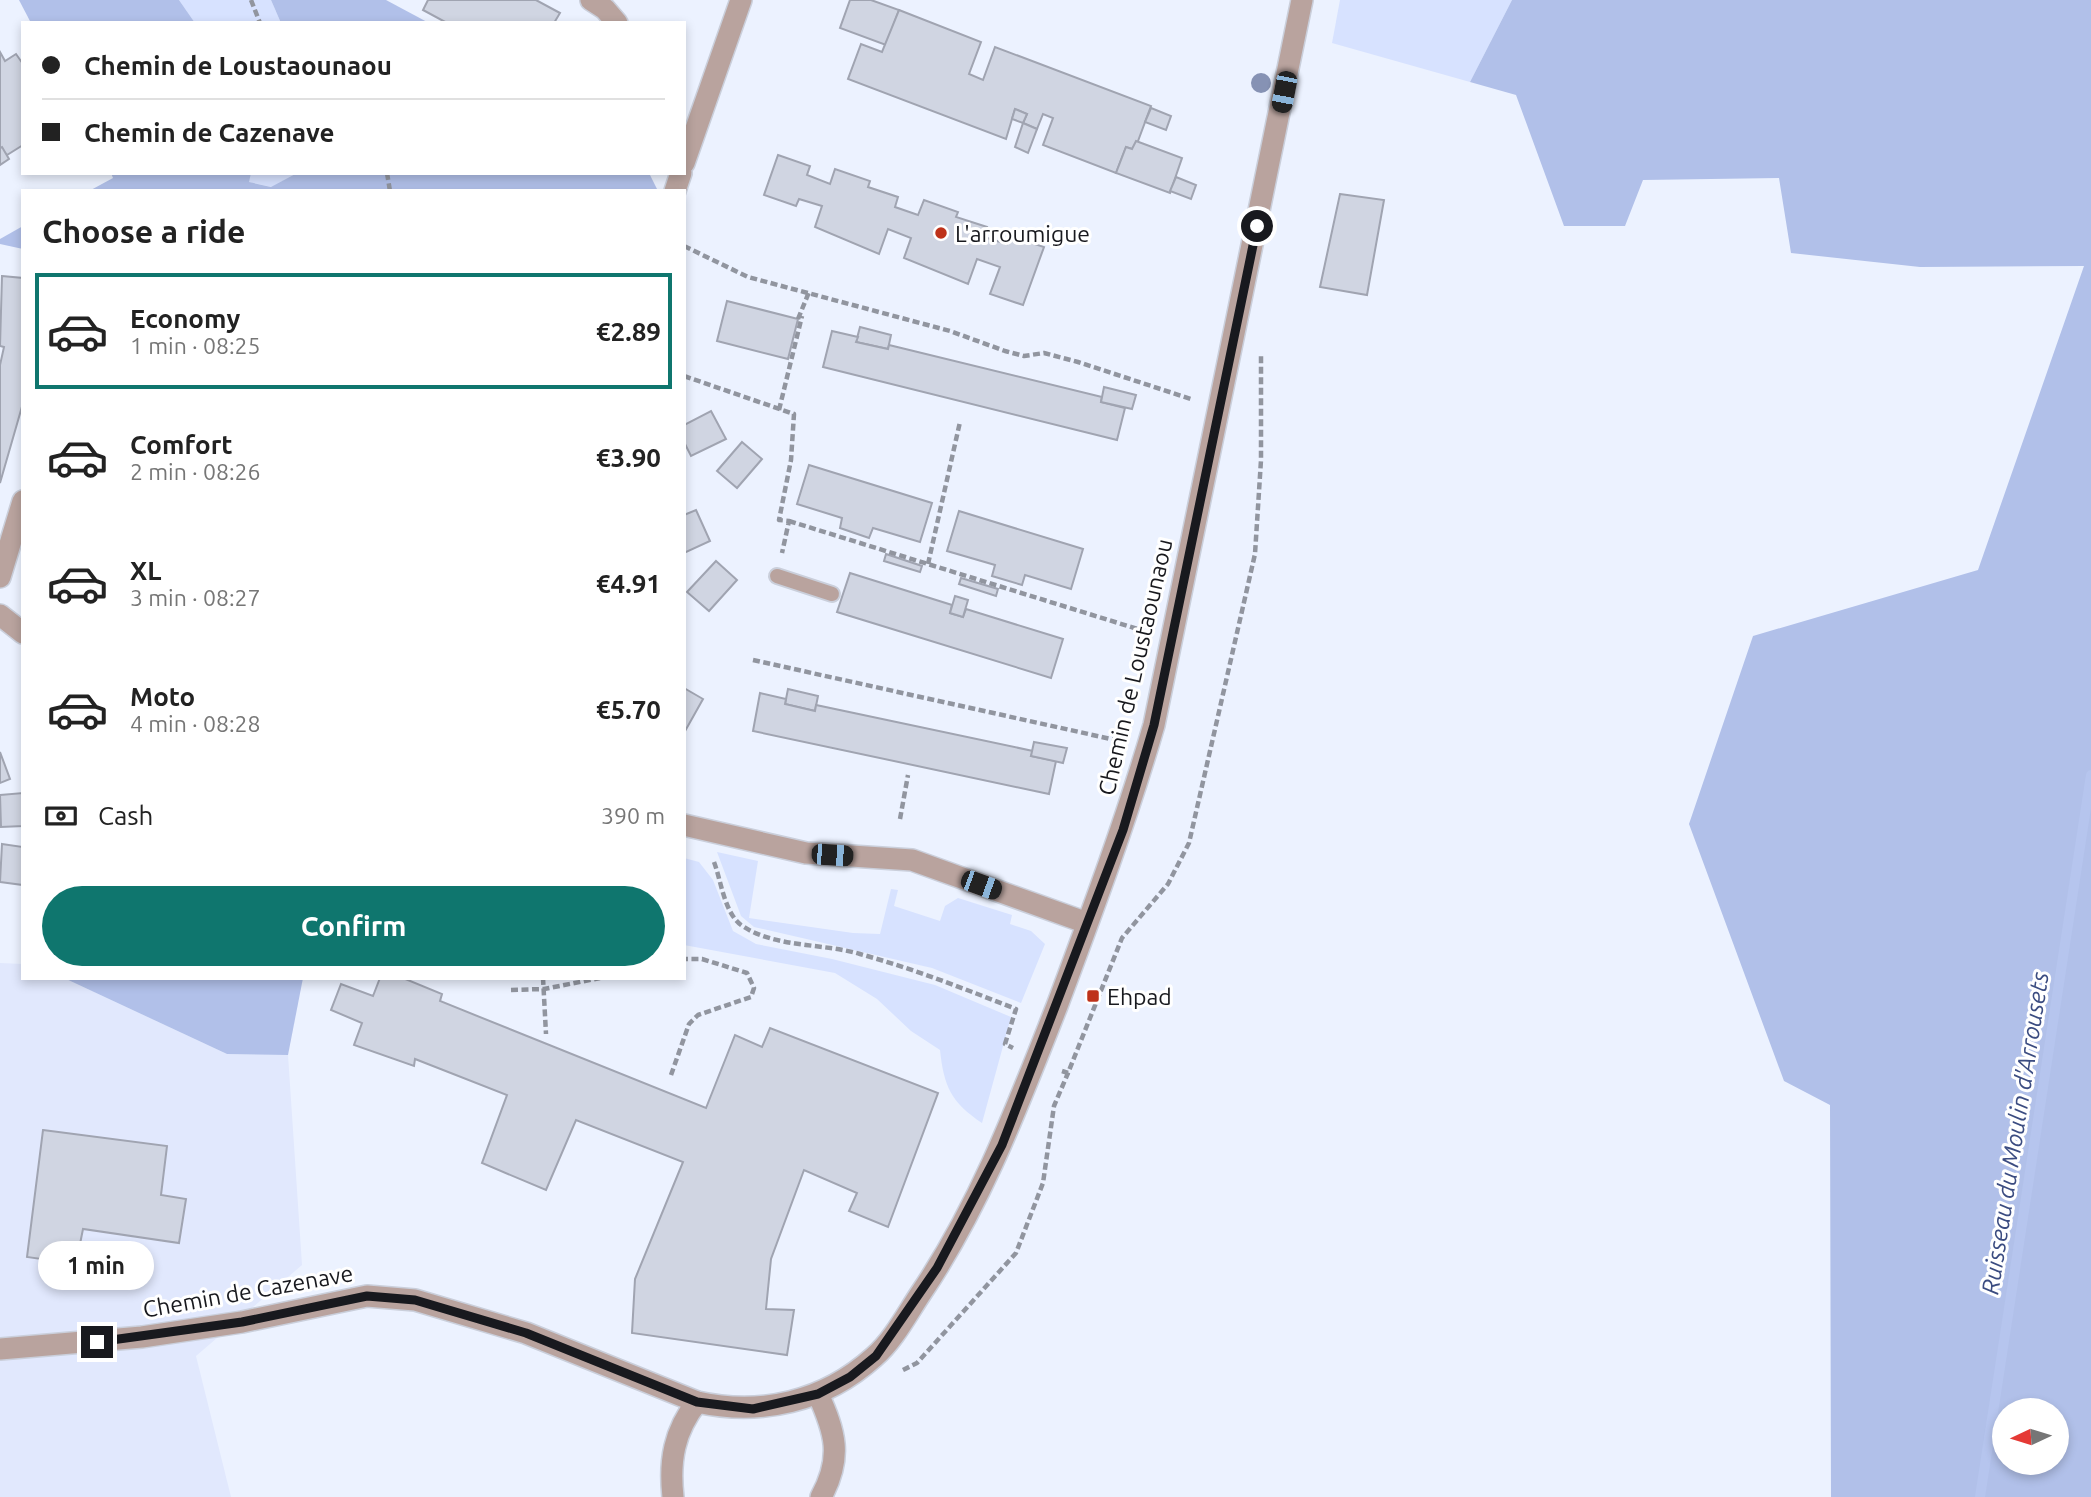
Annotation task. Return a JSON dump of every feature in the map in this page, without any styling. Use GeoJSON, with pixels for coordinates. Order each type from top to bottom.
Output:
{"type":"FeatureCollection","features":[{"type":"Feature","properties":{"kind":"street"},"geometry":{"type":"LineString","coordinates":[[591,0],[605,9],[615,21]]}},
{"type":"Feature","properties":{"kind":"street"},"geometry":{"type":"LineString","coordinates":[[686,151],[693,107],[741,0]]}},
{"type":"Feature","properties":{"kind":"street","name":"Chemin de Loustaounaou"},"geometry":{"type":"LineString","coordinates":[[697,1402],[753,1409],[818,1394],[850,1377],[876,1356],[937,1268],[981,1191],[1013,1123],[1123,830],[1154,725],[1302,0]]}},
{"type":"Feature","properties":{"kind":"street"},"geometry":{"type":"LineString","coordinates":[[0,577],[21,508]]}},
{"type":"Feature","properties":{"kind":"street"},"geometry":{"type":"LineString","coordinates":[[0,615],[21,631]]}},
{"type":"Feature","properties":{"kind":"street"},"geometry":{"type":"LineString","coordinates":[[686,825],[806,853],[912,860],[1087,923]]}},
{"type":"Feature","properties":{"kind":"street","name":"Chemin de Cazenave"},"geometry":{"type":"LineString","coordinates":[[0,1349],[142,1337],[242,1322],[367,1296],[415,1300],[526,1333],[697,1402]]}},
{"type":"Feature","properties":{"kind":"street"},"geometry":{"type":"LineString","coordinates":[[818,1394],[834,1431],[835,1451],[835,1460],[821,1497]]}},
{"type":"Feature","properties":{"kind":"street"},"geometry":{"type":"LineString","coordinates":[[673,1497],[671,1476],[675,1441],[682,1421],[697,1402]]}},
{"type":"Feature","properties":{"kind":"lane"},"geometry":{"type":"LineString","coordinates":[[777,576],[832,594]]}},
{"type":"Feature","properties":{"kind":"path"},"geometry":{"type":"LineString","coordinates":[[251,0],[259,21]]}},
{"type":"Feature","properties":{"kind":"path"},"geometry":{"type":"LineString","coordinates":[[686,247],[748,276],[950,331],[1024,356],[1044,353],[1077,362],[1191,399]]}},
{"type":"Feature","properties":{"kind":"path"},"geometry":{"type":"LineString","coordinates":[[779,411],[800,317],[809,292]]}},
{"type":"Feature","properties":{"kind":"path"},"geometry":{"type":"LineString","coordinates":[[1100,998],[1122,937],[1168,884],[1189,843],[1255,554],[1261,460],[1263,342]]}},
{"type":"Feature","properties":{"kind":"path"},"geometry":{"type":"LineString","coordinates":[[686,377],[794,414],[791,460],[779,520],[1141,630]]}},
{"type":"Feature","properties":{"kind":"path"},"geometry":{"type":"LineString","coordinates":[[928,564],[960,422]]}},
{"type":"Feature","properties":{"kind":"path"},"geometry":{"type":"LineString","coordinates":[[777,576],[789,521]]}},
{"type":"Feature","properties":{"kind":"path"},"geometry":{"type":"LineString","coordinates":[[753,660],[1128,743]]}},
{"type":"Feature","properties":{"kind":"path"},"geometry":{"type":"LineString","coordinates":[[900,819],[908,775]]}},
{"type":"Feature","properties":{"kind":"path"},"geometry":{"type":"LineString","coordinates":[[706,856],[714,862],[726,901],[739,923],[764,936],[856,953],[921,972],[1016,1009],[1005,1044],[1036,1060]]}},
{"type":"Feature","properties":{"kind":"path"},"geometry":{"type":"LineString","coordinates":[[671,1074],[690,1024],[698,1015],[751,997],[754,988],[747,973],[702,959],[686,959]]}},
{"type":"Feature","properties":{"kind":"path"},"geometry":{"type":"LineString","coordinates":[[543,980],[546,1034]]}},
{"type":"Feature","properties":{"kind":"path"},"geometry":{"type":"LineString","coordinates":[[511,990],[544,989],[590,980]]}},
{"type":"Feature","properties":{"kind":"path"},"geometry":{"type":"LineString","coordinates":[[876,1356],[902,1370],[917,1363],[1016,1253],[1042,1183],[1054,1106],[1068,1073]]}},
{"type":"Feature","properties":{"kind":"shaded area"},"geometry":{"type":"Polygon","coordinates":[[[19,0],[179,0],[194,21],[30,21],[19,0]]]}},
{"type":"Feature","properties":{"kind":"shaded area"},"geometry":{"type":"Polygon","coordinates":[[[179,0],[271,0],[280,21],[194,21],[179,0]]]}},
{"type":"Feature","properties":{"kind":"shaded area"},"geometry":{"type":"Polygon","coordinates":[[[271,0],[386,0],[425,21],[280,21],[271,0]]]}},
{"type":"Feature","properties":{"kind":"shaded area"},"geometry":{"type":"Polygon","coordinates":[[[1340,0],[1512,0],[1470,82],[1332,43],[1340,0]]]}},
{"type":"Feature","properties":{"kind":"shaded area"},"geometry":{"type":"Polygon","coordinates":[[[1512,0],[2091,0],[2091,1497],[1831,1497],[1830,1105],[1784,1081],[1689,824],[1753,636],[1978,570],[2084,266],[1920,267],[1791,253],[1779,178],[1643,180],[1625,226],[1564,226],[1516,95],[1470,82],[1512,0]]]}},
{"type":"Feature","properties":{"kind":"shaded area"},"geometry":{"type":"Polygon","coordinates":[[[112,175],[251,175],[249,182],[271,187],[293,175],[650,175],[657,189],[93,189],[113,178],[112,175]]]}},
{"type":"Feature","properties":{"kind":"shaded area"},"geometry":{"type":"Polygon","coordinates":[[[250,175],[293,175],[272,187],[248,182],[250,175]]]}},
{"type":"Feature","properties":{"kind":"shaded area"},"geometry":{"type":"Polygon","coordinates":[[[21,227],[21,249],[0,244],[0,239],[21,227]]]}},
{"type":"Feature","properties":{"kind":"shaded area"},"geometry":{"type":"Polygon","coordinates":[[[717,852],[758,861],[749,918],[853,933],[880,934],[891,889],[898,890],[894,906],[940,921],[945,906],[958,898],[1012,915],[1010,924],[1031,931],[1045,944],[1021,1003],[932,968],[754,927],[741,916],[717,852]]]}},
{"type":"Feature","properties":{"kind":"shaded area"},"geometry":{"type":"Polygon","coordinates":[[[686,859],[699,862],[713,880],[733,931],[756,944],[832,959],[935,985],[1011,1017],[982,1123],[963,1108],[951,1092],[944,1074],[940,1050],[911,1031],[877,999],[835,973],[686,945],[686,859]]]}},
{"type":"Feature","properties":{"kind":"shaded area"},"geometry":{"type":"Polygon","coordinates":[[[0,963],[21,964],[21,980],[68,980],[227,1054],[288,1055],[302,1265],[196,1356],[231,1497],[0,1497],[0,963]]]}},
{"type":"Feature","properties":{"kind":"shaded area"},"geometry":{"type":"Polygon","coordinates":[[[68,980],[303,980],[288,1055],[227,1054],[68,980]]]}},
{"type":"Feature","properties":{"kind":"building"},"geometry":{"type":"Polygon","coordinates":[[[428,0],[536,0],[560,13],[555,21],[443,21],[423,10],[428,0]]]}},
{"type":"Feature","properties":{"kind":"building"},"geometry":{"type":"Polygon","coordinates":[[[850,0],[871,0],[899,10],[886,45],[840,28],[850,0]]]}},
{"type":"Feature","properties":{"kind":"building"},"geometry":{"type":"Polygon","coordinates":[[[899,10],[981,42],[969,74],[983,80],[995,47],[1151,106],[1138,141],[1132,149],[1126,147],[1116,173],[1043,145],[1053,118],[1043,114],[1037,129],[1023,123],[1027,114],[1015,109],[1006,139],[848,79],[861,44],[882,52],[899,10]]]}},
{"type":"Feature","properties":{"kind":"building"},"geometry":{"type":"Polygon","coordinates":[[[0,52],[5,61],[16,54],[21,61],[21,146],[7,155],[0,148],[0,52]]]}},
{"type":"Feature","properties":{"kind":"building"},"geometry":{"type":"Polygon","coordinates":[[[1151,108],[1171,116],[1166,130],[1145,122],[1151,108]]]}},
{"type":"Feature","properties":{"kind":"building"},"geometry":{"type":"Polygon","coordinates":[[[1015,109],[1027,114],[1023,123],[1012,119],[1015,109]]]}},
{"type":"Feature","properties":{"kind":"building"},"geometry":{"type":"Polygon","coordinates":[[[1023,123],[1037,129],[1028,153],[1015,147],[1023,123]]]}},
{"type":"Feature","properties":{"kind":"building"},"geometry":{"type":"Polygon","coordinates":[[[1136,141],[1182,158],[1170,193],[1116,173],[1126,147],[1132,149],[1136,141]]]}},
{"type":"Feature","properties":{"kind":"building"},"geometry":{"type":"Polygon","coordinates":[[[2,147],[9,159],[0,165],[0,148],[2,147]]]}},
{"type":"Feature","properties":{"kind":"building","name":"L'arroumigue"},"geometry":{"type":"Polygon","coordinates":[[[778,155],[810,166],[807,175],[830,184],[835,169],[870,181],[868,187],[898,197],[895,207],[918,215],[924,200],[958,212],[956,217],[987,227],[984,237],[1007,244],[1011,236],[1044,247],[1023,305],[990,294],[1000,267],[977,259],[968,284],[904,258],[911,238],[888,229],[879,254],[815,227],[822,206],[799,199],[796,206],[764,195],[778,155]]]}},
{"type":"Feature","properties":{"kind":"building"},"geometry":{"type":"Polygon","coordinates":[[[1176,177],[1196,185],[1191,199],[1170,191],[1176,177]]]}},
{"type":"Feature","properties":{"kind":"building"},"geometry":{"type":"Polygon","coordinates":[[[1340,194],[1384,200],[1367,295],[1320,287],[1340,194]]]}},
{"type":"Feature","properties":{"kind":"building"},"geometry":{"type":"Polygon","coordinates":[[[2,276],[21,278],[21,410],[0,483],[0,365],[4,347],[0,346],[2,276]]]}},
{"type":"Feature","properties":{"kind":"building"},"geometry":{"type":"Polygon","coordinates":[[[727,301],[798,319],[788,359],[717,341],[727,301]]]}},
{"type":"Feature","properties":{"kind":"building"},"geometry":{"type":"Polygon","coordinates":[[[860,327],[891,335],[888,349],[856,342],[860,327]]]}},
{"type":"Feature","properties":{"kind":"building"},"geometry":{"type":"Polygon","coordinates":[[[832,331],[858,337],[856,342],[888,349],[889,345],[1102,397],[1101,402],[1125,408],[1117,440],[823,367],[832,331]]]}},
{"type":"Feature","properties":{"kind":"building"},"geometry":{"type":"Polygon","coordinates":[[[1104,387],[1136,395],[1132,409],[1101,402],[1104,387]]]}},
{"type":"Feature","properties":{"kind":"building"},"geometry":{"type":"Polygon","coordinates":[[[711,411],[726,439],[691,456],[686,446],[686,424],[711,411]]]}},
{"type":"Feature","properties":{"kind":"building"},"geometry":{"type":"Polygon","coordinates":[[[742,442],[762,459],[737,488],[717,471],[742,442]]]}},
{"type":"Feature","properties":{"kind":"building"},"geometry":{"type":"Polygon","coordinates":[[[809,465],[932,503],[920,542],[873,528],[869,538],[840,528],[842,518],[797,504],[809,465]]]}},
{"type":"Feature","properties":{"kind":"building"},"geometry":{"type":"Polygon","coordinates":[[[696,510],[710,541],[686,552],[686,514],[696,510]]]}},
{"type":"Feature","properties":{"kind":"building"},"geometry":{"type":"Polygon","coordinates":[[[959,511],[1083,549],[1071,589],[1025,575],[1022,585],[992,576],[995,565],[947,551],[959,511]]]}},
{"type":"Feature","properties":{"kind":"building"},"geometry":{"type":"Polygon","coordinates":[[[886,554],[922,566],[920,572],[884,561],[886,554]]]}},
{"type":"Feature","properties":{"kind":"building"},"geometry":{"type":"Polygon","coordinates":[[[716,561],[737,580],[709,611],[687,592],[716,561]]]}},
{"type":"Feature","properties":{"kind":"building"},"geometry":{"type":"Polygon","coordinates":[[[850,573],[952,605],[950,613],[963,617],[966,609],[1063,639],[1051,678],[837,612],[850,573]]]}},
{"type":"Feature","properties":{"kind":"building"},"geometry":{"type":"Polygon","coordinates":[[[961,578],[998,589],[996,596],[959,584],[961,578]]]}},
{"type":"Feature","properties":{"kind":"building"},"geometry":{"type":"Polygon","coordinates":[[[955,596],[968,600],[963,617],[950,613],[955,596]]]}},
{"type":"Feature","properties":{"kind":"building"},"geometry":{"type":"Polygon","coordinates":[[[686,689],[703,699],[686,729],[686,689]]]}},
{"type":"Feature","properties":{"kind":"building"},"geometry":{"type":"Polygon","coordinates":[[[788,689],[818,696],[815,711],[785,704],[788,689]]]}},
{"type":"Feature","properties":{"kind":"building"},"geometry":{"type":"Polygon","coordinates":[[[760,693],[786,699],[785,704],[815,711],[816,705],[1033,751],[1031,756],[1056,761],[1049,794],[753,731],[760,693]]]}},
{"type":"Feature","properties":{"kind":"building"},"geometry":{"type":"Polygon","coordinates":[[[1034,742],[1067,748],[1063,763],[1031,756],[1034,742]]]}},
{"type":"Feature","properties":{"kind":"building"},"geometry":{"type":"Polygon","coordinates":[[[0,752],[10,779],[0,783],[0,752]]]}},
{"type":"Feature","properties":{"kind":"building"},"geometry":{"type":"Polygon","coordinates":[[[21,793],[21,826],[1,827],[0,795],[21,793]]]}},
{"type":"Feature","properties":{"kind":"building"},"geometry":{"type":"Polygon","coordinates":[[[2,844],[21,847],[21,885],[0,882],[2,844]]]}},
{"type":"Feature","properties":{"kind":"building"},"geometry":{"type":"Polygon","coordinates":[[[379,980],[408,980],[442,994],[440,1001],[706,1108],[735,1035],[762,1047],[770,1028],[938,1093],[888,1227],[849,1211],[857,1193],[804,1170],[771,1259],[766,1309],[794,1310],[787,1355],[632,1333],[635,1279],[683,1162],[576,1120],[546,1190],[482,1163],[507,1095],[415,1059],[414,1066],[354,1045],[362,1023],[331,1010],[341,984],[373,996],[379,980]]]}},
{"type":"Feature","properties":{"kind":"building"},"geometry":{"type":"Polygon","coordinates":[[[43,1130],[167,1146],[161,1195],[186,1199],[179,1243],[83,1229],[76,1264],[27,1257],[43,1130]]]}},
{"type":"Feature","properties":{"kind":"waterway","name":"Ruisseau du Moulin d'Arrousets"},"geometry":{"type":"LineString","coordinates":[[1980,1497],[2091,775]]}},
{"type":"Feature","properties":{"kind":"place","name":"L'arroumigue"},"geometry":{"type":"Point","coordinates":[941,233]}},
{"type":"Feature","properties":{"kind":"place","name":"Ehpad"},"geometry":{"type":"Point","coordinates":[1093,996]}},
{"type":"Feature","properties":{"kind":"route"},"geometry":{"type":"LineString","coordinates":[[97,1342],[242,1322],[367,1296],[415,1300],[526,1333],[697,1402],[753,1409],[780,1405],[818,1394],[850,1377],[876,1356],[937,1268],[981,1191],[1013,1123],[1123,830],[1154,725],[1257,226]]}}]}
